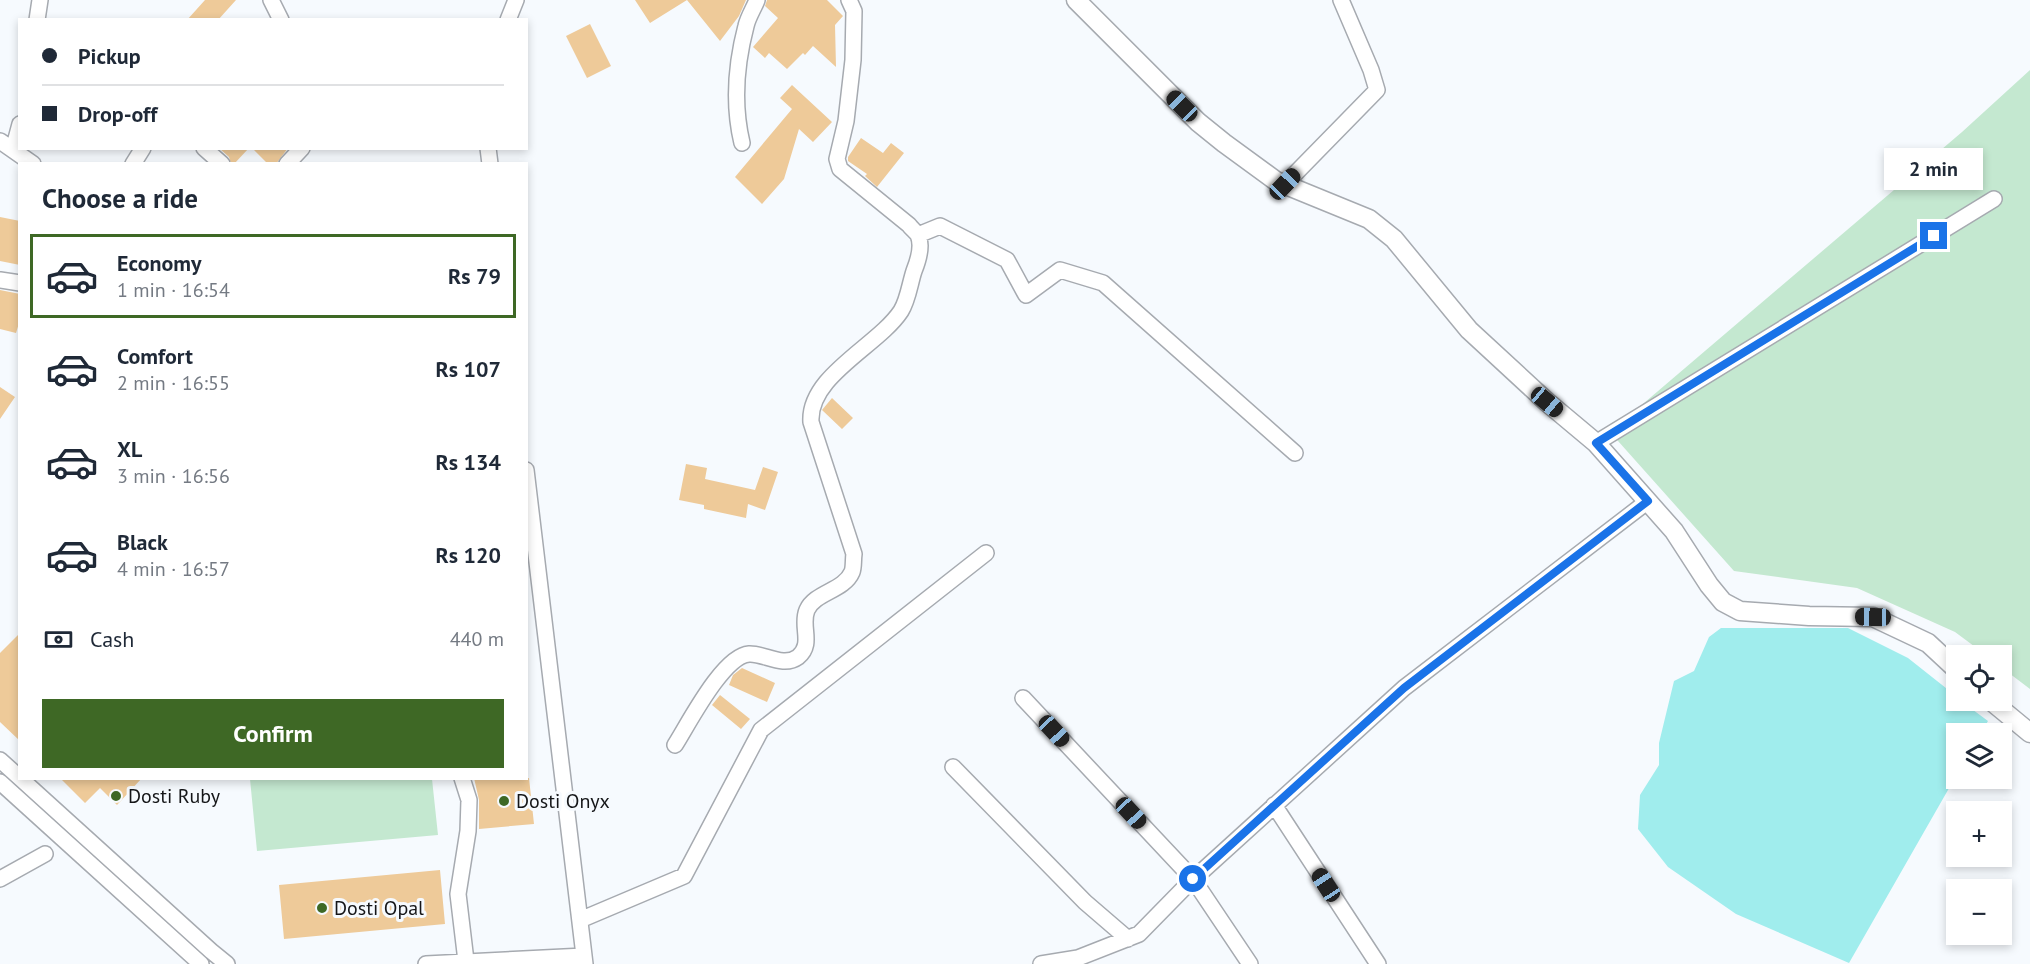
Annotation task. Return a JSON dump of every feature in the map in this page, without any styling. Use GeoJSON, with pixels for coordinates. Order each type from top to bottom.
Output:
{"type":"FeatureCollection","features":[{"type":"Feature","properties":{"kind":"street"},"geometry":{"type":"LineString","coordinates":[[37,18],[40,0]]}},
{"type":"Feature","properties":{"kind":"street"},"geometry":{"type":"LineString","coordinates":[[271,0],[280,18]]}},
{"type":"Feature","properties":{"kind":"street"},"geometry":{"type":"LineString","coordinates":[[509,18],[516,0]]}},
{"type":"Feature","properties":{"kind":"street"},"geometry":{"type":"LineString","coordinates":[[742,143],[738,126],[736,87],[746,24],[758,0]]}},
{"type":"Feature","properties":{"kind":"street"},"geometry":{"type":"LineString","coordinates":[[675,745],[722,671],[735,660],[749,654],[787,661],[797,658],[805,648],[807,641],[806,612],[811,603],[845,581],[852,573],[854,554],[811,422],[811,410],[814,400],[839,369],[883,331],[902,309],[920,254],[918,235],[909,225],[840,169],[837,159],[846,121],[853,60],[854,11],[849,0]]}},
{"type":"Feature","properties":{"kind":"street"},"geometry":{"type":"LineString","coordinates":[[1285,184],[1377,90],[1371,70],[1341,0]]}},
{"type":"Feature","properties":{"kind":"street"},"geometry":{"type":"LineString","coordinates":[[1084,3],[1198,122],[1224,143],[1276,180],[1369,219],[1394,239],[1469,330],[1547,402],[1596,443],[1674,531],[1709,585],[1723,602],[1740,611],[1809,616],[1873,617],[1928,643],[1946,660]]}},
{"type":"Feature","properties":{"kind":"street"},"geometry":{"type":"LineString","coordinates":[[14,150],[18,133]]}},
{"type":"Feature","properties":{"kind":"street"},"geometry":{"type":"LineString","coordinates":[[0,141],[30,162]]}},
{"type":"Feature","properties":{"kind":"street"},"geometry":{"type":"LineString","coordinates":[[206,150],[220,162]]}},
{"type":"Feature","properties":{"kind":"street"},"geometry":{"type":"LineString","coordinates":[[289,162],[300,150]]}},
{"type":"Feature","properties":{"kind":"street"},"geometry":{"type":"LineString","coordinates":[[1596,443],[1994,200]]}},
{"type":"Feature","properties":{"kind":"street"},"geometry":{"type":"LineString","coordinates":[[918,235],[940,226],[1007,260],[1026,295],[1060,270],[1102,284],[1295,453]]}},
{"type":"Feature","properties":{"kind":"street"},"geometry":{"type":"LineString","coordinates":[[0,280],[18,283]]}},
{"type":"Feature","properties":{"kind":"street"},"geometry":{"type":"LineString","coordinates":[[426,964],[466,961],[585,960],[528,487]]}},
{"type":"Feature","properties":{"kind":"street"},"geometry":{"type":"LineString","coordinates":[[1041,964],[1076,961],[1139,934],[1193,879],[1404,688],[1648,501]]}},
{"type":"Feature","properties":{"kind":"street"},"geometry":{"type":"LineString","coordinates":[[580,920],[684,876],[761,730],[986,553]]}},
{"type":"Feature","properties":{"kind":"street"},"geometry":{"type":"LineString","coordinates":[[1023,698],[1193,879],[1250,964]]}},
{"type":"Feature","properties":{"kind":"street"},"geometry":{"type":"LineString","coordinates":[[2003,711],[2030,733]]}},
{"type":"Feature","properties":{"kind":"street"},"geometry":{"type":"LineString","coordinates":[[0,760],[18,776]]}},
{"type":"Feature","properties":{"kind":"street"},"geometry":{"type":"LineString","coordinates":[[953,767],[1085,902],[1128,939]]}},
{"type":"Feature","properties":{"kind":"street"},"geometry":{"type":"LineString","coordinates":[[22,780],[227,964]]}},
{"type":"Feature","properties":{"kind":"street"},"geometry":{"type":"LineString","coordinates":[[463,780],[470,800],[468,831],[458,894],[466,961]]}},
{"type":"Feature","properties":{"kind":"street"},"geometry":{"type":"LineString","coordinates":[[0,782],[201,964]]}},
{"type":"Feature","properties":{"kind":"street"},"geometry":{"type":"LineString","coordinates":[[1274,805],[1378,964]]}},
{"type":"Feature","properties":{"kind":"street"},"geometry":{"type":"LineString","coordinates":[[0,879],[45,854]]}},
{"type":"Feature","properties":{"kind":"green space"},"geometry":{"type":"Polygon","coordinates":[[[2030,70],[2030,689],[2012,675],[2012,645],[1973,645],[1955,632],[1857,588],[1734,571],[1610,432],[1962,132],[2030,70]]]}},
{"type":"Feature","properties":{"kind":"green space"},"geometry":{"type":"Polygon","coordinates":[[[250,780],[432,780],[438,835],[257,851],[250,780]]]}},
{"type":"Feature","properties":{"kind":"water"},"geometry":{"type":"Polygon","coordinates":[[[1721,628],[1848,628],[1908,658],[1946,688],[1946,711],[1974,711],[1988,721],[1987,723],[1946,723],[1946,789],[1949,789],[1849,963],[1736,914],[1668,867],[1638,829],[1640,795],[1659,765],[1659,743],[1674,681],[1694,671],[1709,637],[1721,628]]]}},
{"type":"Feature","properties":{"kind":"building"},"geometry":{"type":"Polygon","coordinates":[[[205,0],[236,0],[220,18],[189,18],[205,0]]]}},
{"type":"Feature","properties":{"kind":"building"},"geometry":{"type":"Polygon","coordinates":[[[635,0],[687,0],[650,23],[635,0]]]}},
{"type":"Feature","properties":{"kind":"building"},"geometry":{"type":"Polygon","coordinates":[[[687,0],[746,0],[739,16],[720,41],[687,0]]]}},
{"type":"Feature","properties":{"kind":"building"},"geometry":{"type":"Polygon","coordinates":[[[767,0],[827,0],[843,16],[835,25],[836,67],[813,46],[787,69],[769,53],[765,58],[753,47],[778,18],[765,6],[767,0]]]}},
{"type":"Feature","properties":{"kind":"building"},"geometry":{"type":"Polygon","coordinates":[[[590,24],[611,66],[587,78],[566,36],[590,24]]]}},
{"type":"Feature","properties":{"kind":"building"},"geometry":{"type":"Polygon","coordinates":[[[792,85],[832,122],[813,142],[799,129],[784,179],[762,204],[735,177],[792,109],[780,98],[792,85]]]}},
{"type":"Feature","properties":{"kind":"building"},"geometry":{"type":"Polygon","coordinates":[[[861,138],[883,153],[891,143],[904,153],[877,187],[865,176],[867,174],[848,161],[848,157],[861,138]]]}},
{"type":"Feature","properties":{"kind":"building"},"geometry":{"type":"Polygon","coordinates":[[[221,150],[247,150],[236,162],[230,162],[229,157],[221,150]]]}},
{"type":"Feature","properties":{"kind":"building"},"geometry":{"type":"Polygon","coordinates":[[[254,150],[286,150],[278,162],[266,162],[254,150]]]}},
{"type":"Feature","properties":{"kind":"building"},"geometry":{"type":"Polygon","coordinates":[[[0,217],[18,221],[18,265],[0,261],[0,217]]]}},
{"type":"Feature","properties":{"kind":"building"},"geometry":{"type":"Polygon","coordinates":[[[0,290],[18,294],[16,333],[0,329],[0,290]]]}},
{"type":"Feature","properties":{"kind":"building"},"geometry":{"type":"Polygon","coordinates":[[[0,387],[15,397],[0,419],[0,387]]]}},
{"type":"Feature","properties":{"kind":"building"},"geometry":{"type":"Polygon","coordinates":[[[832,398],[853,418],[842,429],[822,410],[832,398]]]}},
{"type":"Feature","properties":{"kind":"building"},"geometry":{"type":"Polygon","coordinates":[[[686,464],[707,468],[705,479],[755,490],[763,467],[778,472],[765,510],[748,504],[746,518],[704,509],[704,505],[679,500],[686,464]]]}},
{"type":"Feature","properties":{"kind":"building"},"geometry":{"type":"Polygon","coordinates":[[[18,635],[18,739],[0,722],[0,653],[18,635]]]}},
{"type":"Feature","properties":{"kind":"building"},"geometry":{"type":"Polygon","coordinates":[[[742,668],[775,683],[767,702],[729,685],[733,675],[742,668]]]}},
{"type":"Feature","properties":{"kind":"building"},"geometry":{"type":"Polygon","coordinates":[[[720,695],[750,719],[741,729],[712,705],[720,695]]]}},
{"type":"Feature","properties":{"kind":"building","name":"Dosti Onyx"},"geometry":{"type":"Polygon","coordinates":[[[529,778],[534,824],[479,829],[479,800],[474,780],[528,780],[529,778]]]}},
{"type":"Feature","properties":{"kind":"building","name":"Dosti Ruby"},"geometry":{"type":"Polygon","coordinates":[[[62,780],[140,780],[117,805],[100,788],[85,803],[62,780]]]}},
{"type":"Feature","properties":{"kind":"building"},"geometry":{"type":"Polygon","coordinates":[[[440,870],[445,924],[284,939],[279,885],[440,870]]]}},
{"type":"Feature","properties":{"kind":"place","name":"Dosti Ruby"},"geometry":{"type":"Point","coordinates":[116,796]}},
{"type":"Feature","properties":{"kind":"place","name":"Dosti Onyx"},"geometry":{"type":"Point","coordinates":[504,801]}},
{"type":"Feature","properties":{"kind":"place","name":"Dosti Opal"},"geometry":{"type":"Point","coordinates":[322,908]}},
{"type":"Feature","properties":{"kind":"route"},"geometry":{"type":"LineString","coordinates":[[1193,879],[1404,688],[1648,501],[1596,443],[1934,236]]}}]}
